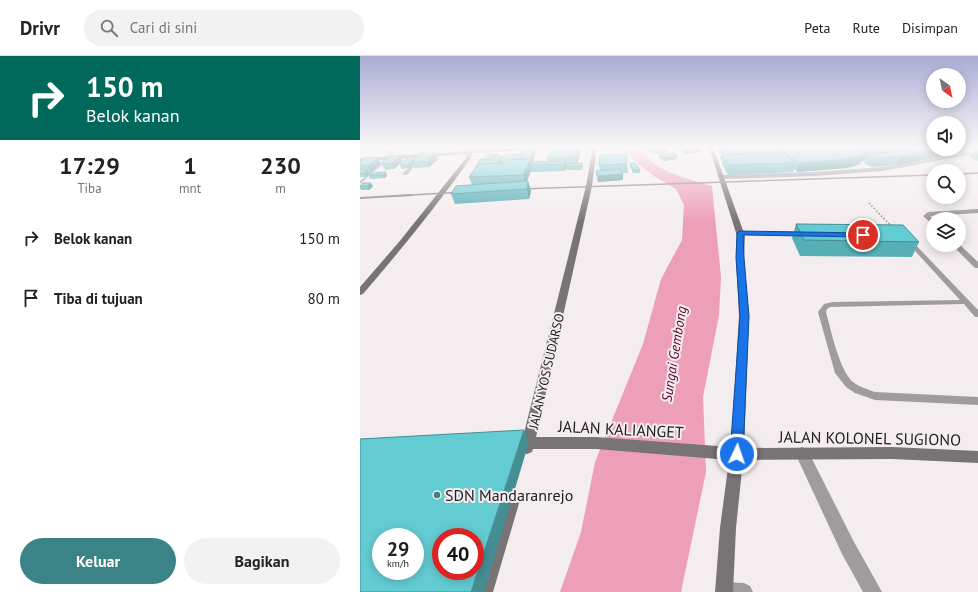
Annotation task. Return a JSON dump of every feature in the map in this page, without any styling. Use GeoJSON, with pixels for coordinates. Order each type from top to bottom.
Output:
{"type":"FeatureCollection","features":[{"type":"Feature","properties":{"kind":"street"},"geometry":{"type":"LineString","coordinates":[[360,292],[377,273],[457,172]]}},
{"type":"Feature","properties":{"kind":"street","name":"JALAN YOS SUDARSO"},"geometry":{"type":"LineString","coordinates":[[522,465],[529,442],[591,172]]}},
{"type":"Feature","properties":{"kind":"street"},"geometry":{"type":"LineString","coordinates":[[720,172],[740,233],[740,258],[744,316],[737,454],[728,528],[724,591],[744,592]]}},
{"type":"Feature","properties":{"kind":"street"},"geometry":{"type":"LineString","coordinates":[[722,177],[837,172]]}},
{"type":"Feature","properties":{"kind":"street"},"geometry":{"type":"LineString","coordinates":[[961,212],[978,211]]}},
{"type":"Feature","properties":{"kind":"street"},"geometry":{"type":"LineString","coordinates":[[963,252],[978,266]]}},
{"type":"Feature","properties":{"kind":"street","name":"JALAN KALIANGET"},"geometry":{"type":"LineString","coordinates":[[506,444],[529,442],[596,443],[737,454]]}},
{"type":"Feature","properties":{"kind":"street","name":"JALAN KOLONEL SUGIONO"},"geometry":{"type":"LineString","coordinates":[[737,454],[892,452],[978,457]]}},
{"type":"Feature","properties":{"kind":"street"},"geometry":{"type":"LineString","coordinates":[[802,453],[848,548],[873,592]]}},
{"type":"Feature","properties":{"kind":"street"},"geometry":{"type":"LineString","coordinates":[[484,592],[516,487]]}},
{"type":"Feature","properties":{"kind":"lane"},"geometry":{"type":"LineString","coordinates":[[360,182],[372,172]]}},
{"type":"Feature","properties":{"kind":"lane"},"geometry":{"type":"LineString","coordinates":[[740,233],[809,234]]}},
{"type":"Feature","properties":{"kind":"lane"},"geometry":{"type":"LineString","coordinates":[[900,237],[910,241],[978,315]]}},
{"type":"Feature","properties":{"kind":"lane"},"geometry":{"type":"LineString","coordinates":[[966,302],[828,304],[823,308],[822,312],[840,373],[849,384],[858,390],[875,396],[978,401]]}},
{"type":"Feature","properties":{"kind":"path"},"geometry":{"type":"LineString","coordinates":[[869,203],[900,237]]}},
{"type":"Feature","properties":{"kind":"water","name":"Sungai Gembong"},"geometry":{"type":"Polygon","coordinates":[[[649,172],[669,172],[712,186],[721,277],[719,315],[703,397],[706,472],[681,592],[560,592],[581,532],[595,462],[643,344],[661,279],[682,240],[684,205],[676,189],[649,172]]]}},
{"type":"Feature","properties":{"kind":"building"},"geometry":{"type":"Polygon","coordinates":[[[386,172],[383,175],[369,175],[372,173],[386,172]]]}},
{"type":"Feature","properties":{"kind":"building"},"geometry":{"type":"Polygon","coordinates":[[[473,172],[524,172],[523,175],[469,177],[473,172]]]}},
{"type":"Feature","properties":{"kind":"building"},"geometry":{"type":"Polygon","coordinates":[[[596,172],[622,172],[623,174],[597,176],[596,172]]]}},
{"type":"Feature","properties":{"kind":"building"},"geometry":{"type":"Polygon","coordinates":[[[528,181],[527,189],[451,194],[456,186],[528,181]]]}},
{"type":"Feature","properties":{"kind":"building"},"geometry":{"type":"Polygon","coordinates":[[[363,183],[371,183],[367,186],[360,186],[363,183]]]}},
{"type":"Feature","properties":{"kind":"building"},"geometry":{"type":"Polygon","coordinates":[[[796,224],[903,225],[919,242],[804,240],[796,224]]]}},
{"type":"Feature","properties":{"kind":"building","name":"SDN Mandaranrejo"},"geometry":{"type":"Polygon","coordinates":[[[524,430],[484,552],[484,528],[432,528],[432,580],[475,580],[471,592],[360,592],[360,439],[524,430]]]}},
{"type":"Feature","properties":{"kind":"railway"},"geometry":{"type":"LineString","coordinates":[[966,174],[978,173]]}},
{"type":"Feature","properties":{"kind":"railway"},"geometry":{"type":"LineString","coordinates":[[519,189],[926,175]]}},
{"type":"Feature","properties":{"kind":"railway"},"geometry":{"type":"LineString","coordinates":[[394,196],[463,192]]}},
{"type":"Feature","properties":{"kind":"railway"},"geometry":{"type":"LineString","coordinates":[[394,196],[411,195]]}},
{"type":"Feature","properties":{"kind":"railway"},"geometry":{"type":"LineString","coordinates":[[360,198],[394,196]]}},
{"type":"Feature","properties":{"kind":"place","name":"SDN Mandaranrejo"},"geometry":{"type":"Point","coordinates":[437,495]}},
{"type":"Feature","properties":{"kind":"route"},"geometry":{"type":"LineString","coordinates":[[737,454],[744,316],[740,258],[740,233],[863,235]]}}]}
